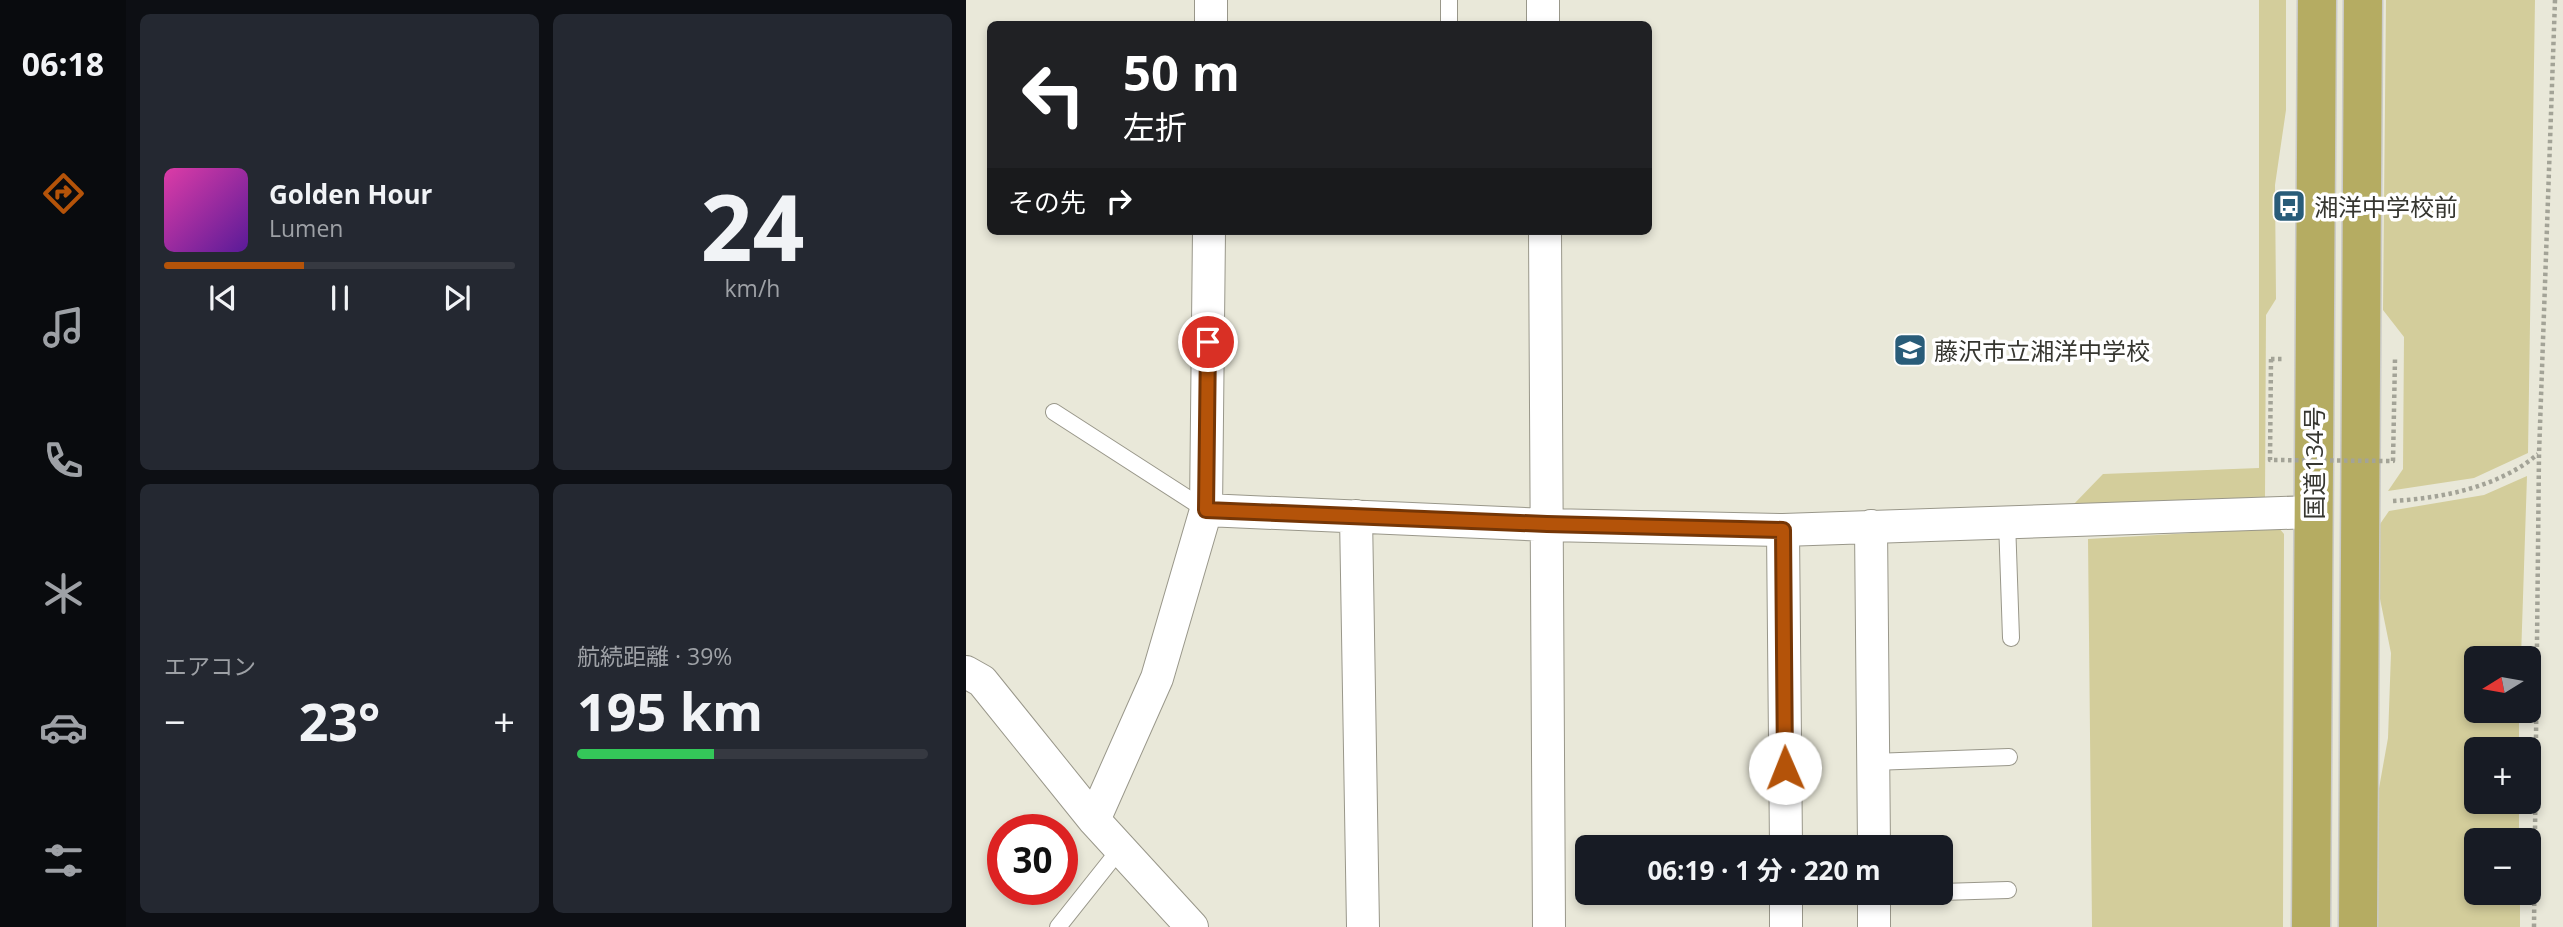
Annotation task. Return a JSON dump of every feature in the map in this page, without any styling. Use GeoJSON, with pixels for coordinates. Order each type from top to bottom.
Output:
{"type":"FeatureCollection","features":[{"type":"Feature","properties":{"kind":"highway","name":"国道134号"},"geometry":{"type":"LineString","coordinates":[[2311,927],[2317,0]]}},
{"type":"Feature","properties":{"kind":"highway","name":"国道134号"},"geometry":{"type":"LineString","coordinates":[[2358,927],[2363,0]]}},
{"type":"Feature","properties":{"kind":"street"},"geometry":{"type":"LineString","coordinates":[[1211,0],[1211,21]]}},
{"type":"Feature","properties":{"kind":"street"},"geometry":{"type":"LineString","coordinates":[[1543,0],[1543,21]]}},
{"type":"Feature","properties":{"kind":"street"},"geometry":{"type":"LineString","coordinates":[[1094,820],[1157,678],[1206,510],[1209,235]]}},
{"type":"Feature","properties":{"kind":"street"},"geometry":{"type":"LineString","coordinates":[[1545,235],[1549,927]]}},
{"type":"Feature","properties":{"kind":"street"},"geometry":{"type":"LineString","coordinates":[[1206,510],[1547,524],[1783,530],[2312,512]]}},
{"type":"Feature","properties":{"kind":"street"},"geometry":{"type":"LineString","coordinates":[[1356,516],[1363,927]]}},
{"type":"Feature","properties":{"kind":"street"},"geometry":{"type":"LineString","coordinates":[[1871,526],[1874,835]]}},
{"type":"Feature","properties":{"kind":"street"},"geometry":{"type":"LineString","coordinates":[[1783,530],[1786,835]]}},
{"type":"Feature","properties":{"kind":"street"},"geometry":{"type":"LineString","coordinates":[[966,672],[982,681],[1094,820],[1192,927]]}},
{"type":"Feature","properties":{"kind":"street"},"geometry":{"type":"LineString","coordinates":[[1786,905],[1786,927]]}},
{"type":"Feature","properties":{"kind":"street"},"geometry":{"type":"LineString","coordinates":[[1874,905],[1874,927]]}},
{"type":"Feature","properties":{"kind":"lane"},"geometry":{"type":"LineString","coordinates":[[1449,0],[1449,21]]}},
{"type":"Feature","properties":{"kind":"lane"},"geometry":{"type":"LineString","coordinates":[[1054,412],[1206,510]]}},
{"type":"Feature","properties":{"kind":"lane"},"geometry":{"type":"LineString","coordinates":[[2007,521],[2011,638]]}},
{"type":"Feature","properties":{"kind":"lane"},"geometry":{"type":"LineString","coordinates":[[1873,762],[2009,757]]}},
{"type":"Feature","properties":{"kind":"lane"},"geometry":{"type":"LineString","coordinates":[[1058,927],[1120,849]]}},
{"type":"Feature","properties":{"kind":"lane"},"geometry":{"type":"LineString","coordinates":[[1953,892],[2008,890]]}},
{"type":"Feature","properties":{"kind":"path"},"geometry":{"type":"LineString","coordinates":[[2534,927],[2539,454],[2555,0]]}},
{"type":"Feature","properties":{"kind":"path"},"geometry":{"type":"LineString","coordinates":[[2271,359],[2270,460],[2393,461],[2395,359]]}},
{"type":"Feature","properties":{"kind":"path"},"geometry":{"type":"LineString","coordinates":[[2387,501],[2476,488],[2524,466],[2539,454]]}},
{"type":"Feature","properties":{"kind":"shaded area"},"geometry":{"type":"Polygon","coordinates":[[[2259,0],[2286,0],[2286,110],[2275,185],[2276,299],[2266,315],[2265,497],[2072,506],[2103,474],[2259,468],[2259,0]]]}},
{"type":"Feature","properties":{"kind":"shaded area"},"geometry":{"type":"Polygon","coordinates":[[[2386,0],[2535,0],[2528,453],[2474,478],[2388,491],[2403,469],[2404,337],[2383,310],[2386,0]]]}},
{"type":"Feature","properties":{"kind":"shaded area"},"geometry":{"type":"Polygon","coordinates":[[[2527,476],[2521,646],[2464,646],[2464,723],[2519,723],[2519,737],[2464,737],[2464,814],[2519,814],[2519,828],[2464,828],[2464,905],[2520,905],[2520,927],[2377,927],[2378,794],[2388,738],[2391,653],[2379,594],[2380,524],[2389,511],[2484,495],[2527,476]]]}},
{"type":"Feature","properties":{"kind":"shaded area"},"geometry":{"type":"Polygon","coordinates":[[[2279,528],[2284,534],[2283,927],[2092,927],[2088,539],[2279,528]]]}},
{"type":"Feature","properties":{"kind":"place","name":"湘洋中学校前"},"geometry":{"type":"Point","coordinates":[2289,206]}},
{"type":"Feature","properties":{"kind":"place","name":"藤沢市立湘洋中学校"},"geometry":{"type":"Point","coordinates":[1910,350]}},
{"type":"Feature","properties":{"kind":"route"},"geometry":{"type":"LineString","coordinates":[[1208,342],[1206,510],[1547,524],[1783,530],[1785,768]]}}]}
